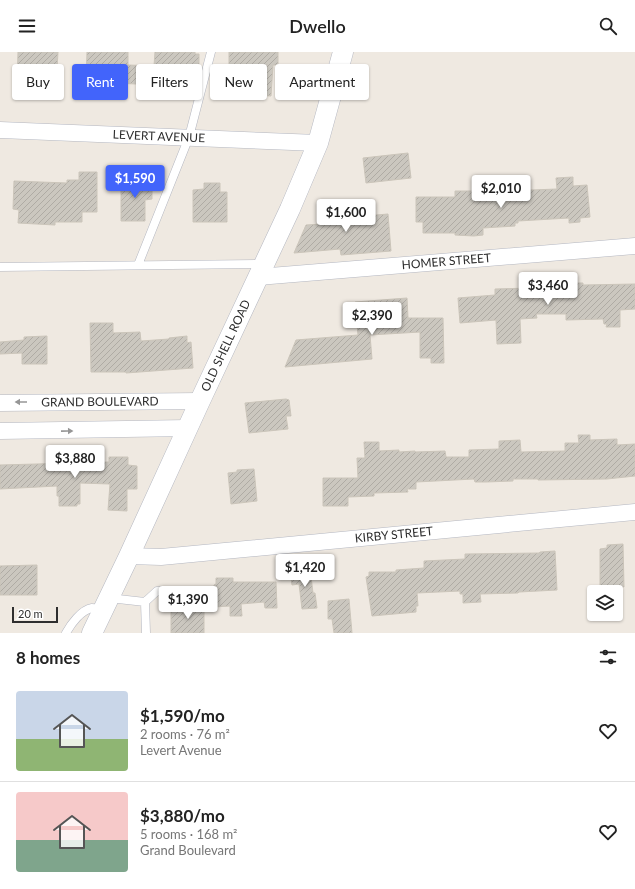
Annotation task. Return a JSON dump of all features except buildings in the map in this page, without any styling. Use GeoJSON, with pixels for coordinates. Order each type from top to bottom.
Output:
{"type":"FeatureCollection","features":[{"type":"Feature","properties":{"kind":"street","name":"OLD SHELL ROAD"},"geometry":{"type":"LineString","coordinates":[[92,633],[290,209],[318,143],[343,52]]}},
{"type":"Feature","properties":{"kind":"street","name":"LEVERT AVENUE"},"geometry":{"type":"LineString","coordinates":[[0,130],[189,136],[318,143]]}},
{"type":"Feature","properties":{"kind":"street","name":"HOMER STREET"},"geometry":{"type":"LineString","coordinates":[[261,271],[635,246]]}},
{"type":"Feature","properties":{"kind":"street","name":"GRAND BOULEVARD"},"geometry":{"type":"LineString","coordinates":[[0,403],[200,401]]}},
{"type":"Feature","properties":{"kind":"street"},"geometry":{"type":"LineString","coordinates":[[0,432],[188,428]]}},
{"type":"Feature","properties":{"kind":"street","name":"KIRBY STREET"},"geometry":{"type":"LineString","coordinates":[[129,556],[161,557],[635,512]]}},
{"type":"Feature","properties":{"kind":"lane"},"geometry":{"type":"LineString","coordinates":[[138,265],[189,136],[211,52]]}},
{"type":"Feature","properties":{"kind":"lane"},"geometry":{"type":"LineString","coordinates":[[0,267],[138,265],[261,271]]}},
{"type":"Feature","properties":{"kind":"lane"},"geometry":{"type":"LineString","coordinates":[[66,633],[69,627],[84,612],[105,603],[145,602],[157,591],[177,591]]}},
{"type":"Feature","properties":{"kind":"lane"},"geometry":{"type":"LineString","coordinates":[[145,602],[146,633]]}}]}
